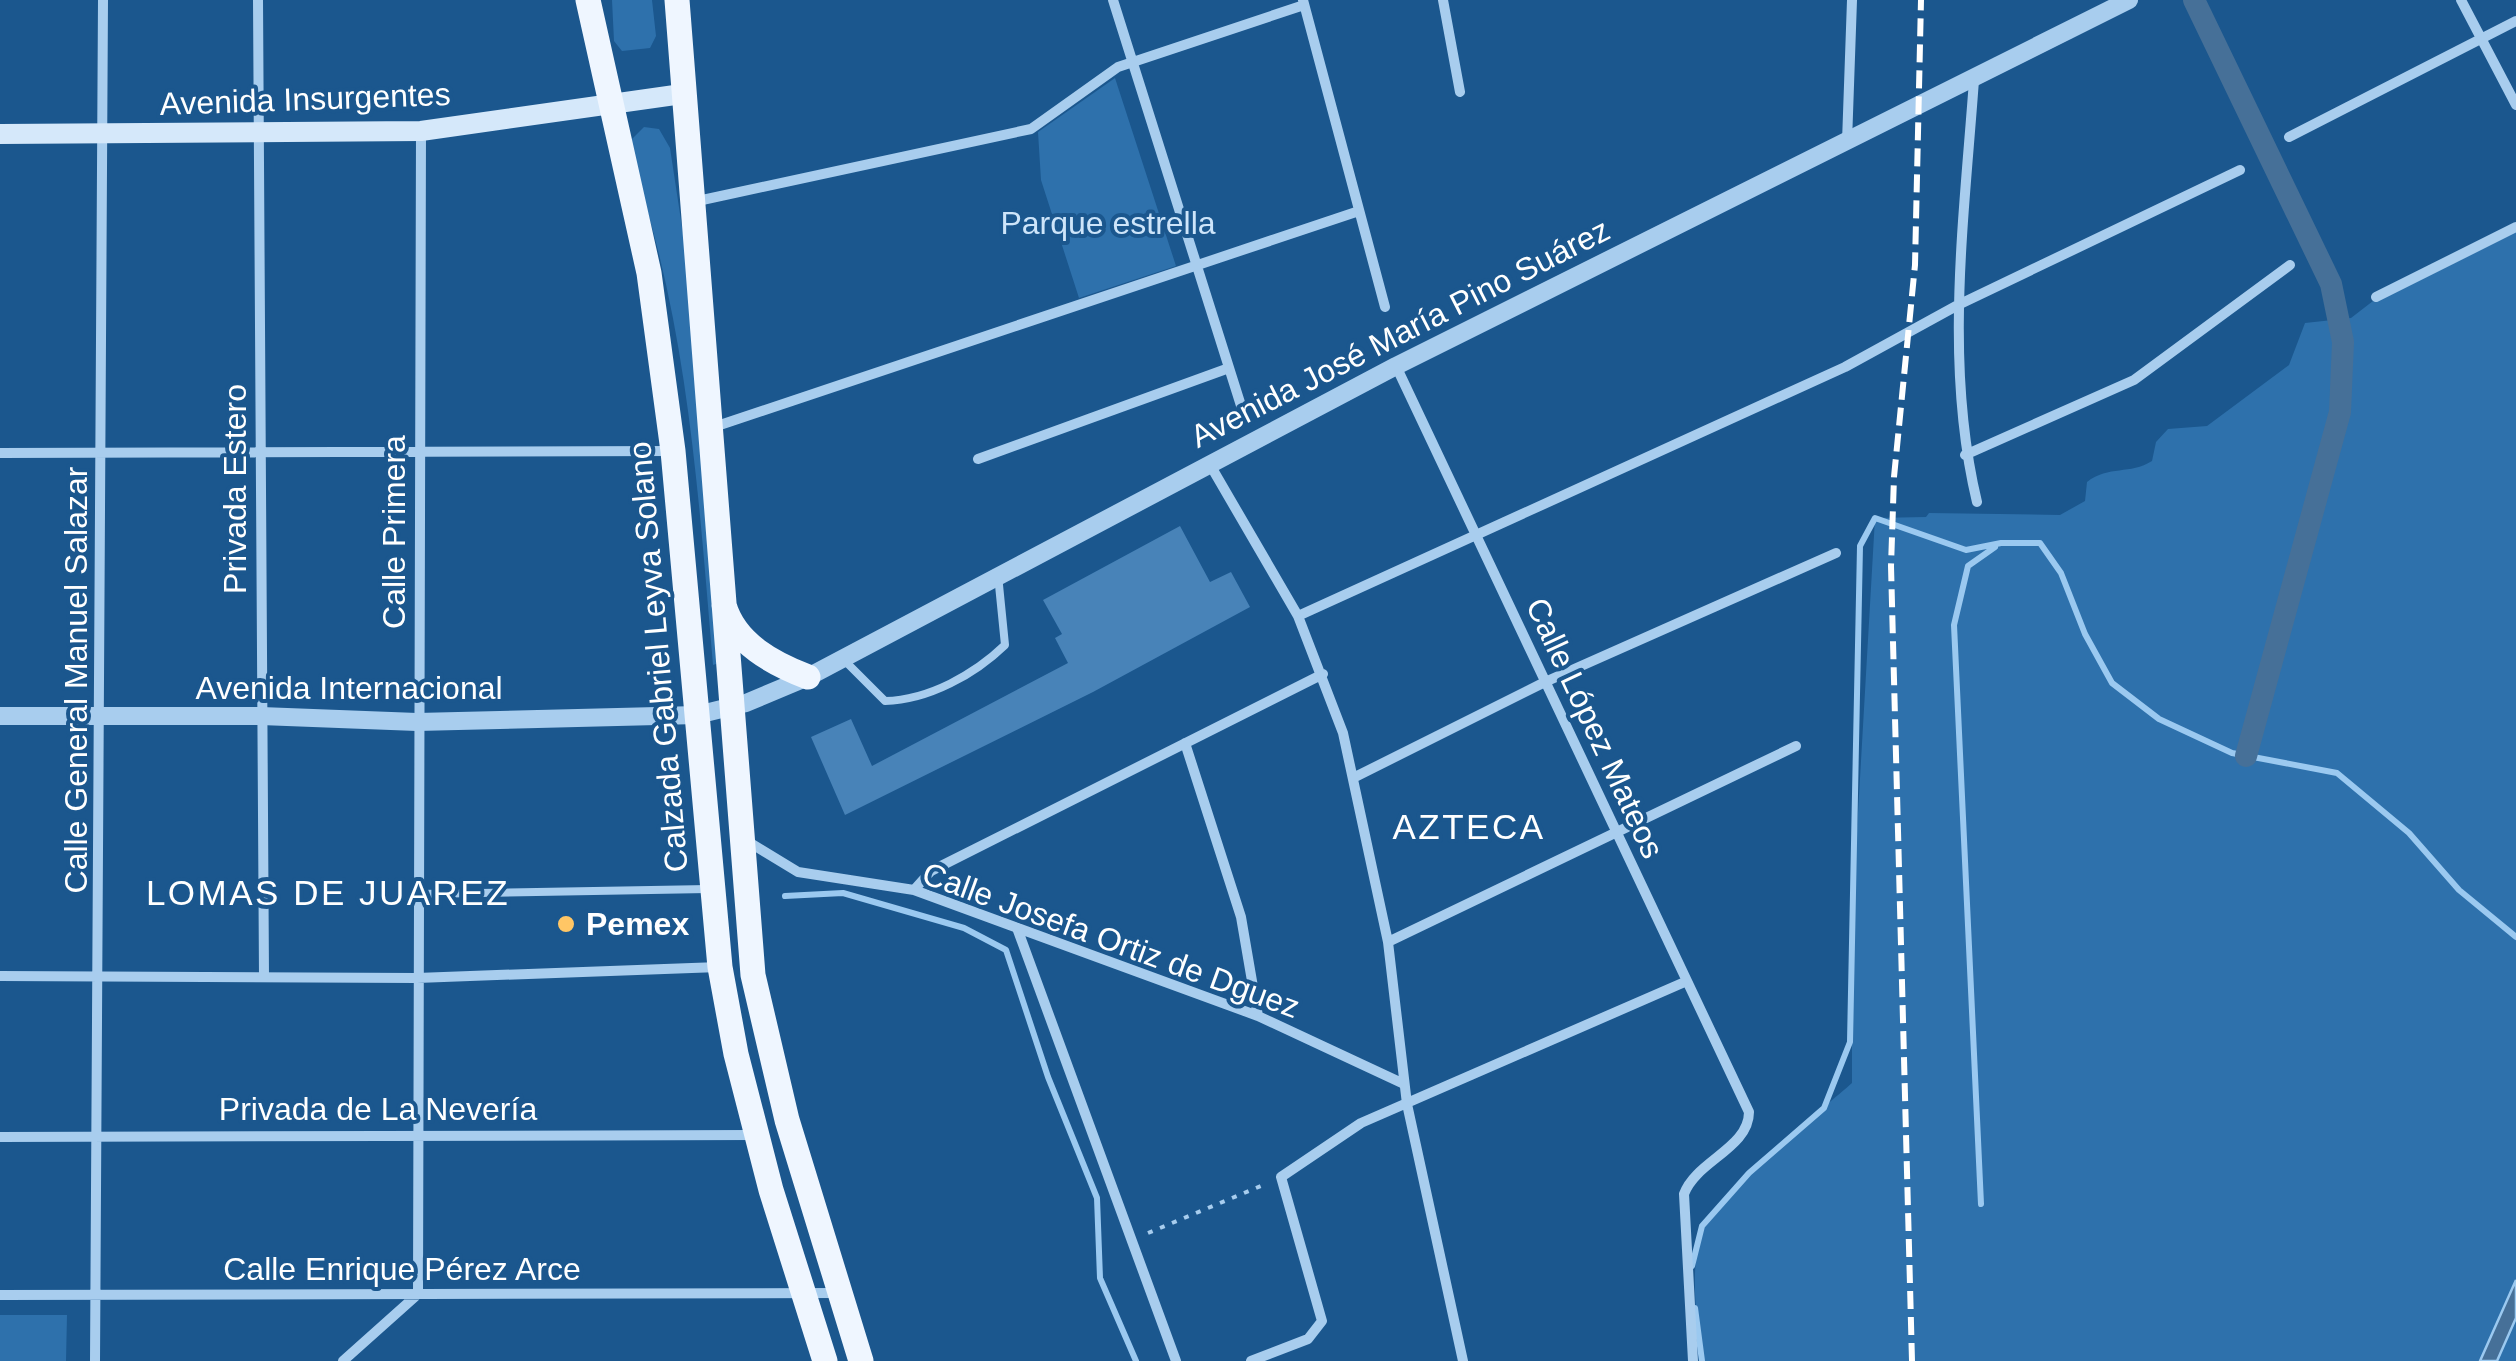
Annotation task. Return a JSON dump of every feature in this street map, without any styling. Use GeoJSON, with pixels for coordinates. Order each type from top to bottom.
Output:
{"type":"FeatureCollection","features":[{"type":"Feature","properties":{"kind":"main road","name":"Calzada Gabriel Leyva Solano"},"geometry":{"type":"LineString","coordinates":[[588,0],[649,273],[673,451],[720,967],[756,1135],[825,1361]]}},
{"type":"Feature","properties":{"kind":"main road","name":"Calzada Gabriel Leyva Solano"},"geometry":{"type":"LineString","coordinates":[[676,0],[753,975],[765,1039],[837,1293],[861,1361]]}},
{"type":"Feature","properties":{"kind":"main road","name":"Avenida Insurgentes"},"geometry":{"type":"LineString","coordinates":[[0,134],[420,131],[682,94]]}},
{"type":"Feature","properties":{"kind":"main road"},"geometry":{"type":"LineString","coordinates":[[722,595],[727,614],[749,643],[764,657],[808,677]]}},
{"type":"Feature","properties":{"kind":"street","name":"Calle General Manuel Salazar"},"geometry":{"type":"LineString","coordinates":[[95,1361],[103,0]]}},
{"type":"Feature","properties":{"kind":"street","name":"Privada Estero"},"geometry":{"type":"LineString","coordinates":[[258,0],[264,977]]}},
{"type":"Feature","properties":{"kind":"street"},"geometry":{"type":"LineString","coordinates":[[1113,0],[1243,412]]}},
{"type":"Feature","properties":{"kind":"street"},"geometry":{"type":"LineString","coordinates":[[1442,0],[1460,92]]}},
{"type":"Feature","properties":{"kind":"street"},"geometry":{"type":"LineString","coordinates":[[1847,142],[1852,0]]}},
{"type":"Feature","properties":{"kind":"street","name":"Avenida José María Pino Suárez"},"geometry":{"type":"LineString","coordinates":[[697,715],[729,709],[808,677],[1396,366],[2130,0]]}},
{"type":"Feature","properties":{"kind":"street"},"geometry":{"type":"LineString","coordinates":[[2461,0],[2516,105]]}},
{"type":"Feature","properties":{"kind":"street"},"geometry":{"type":"LineString","coordinates":[[693,202],[1030,129],[1118,67],[1303,2],[1386,307]]}},
{"type":"Feature","properties":{"kind":"street"},"geometry":{"type":"LineString","coordinates":[[2290,137],[2516,21]]}},
{"type":"Feature","properties":{"kind":"street"},"geometry":{"type":"LineString","coordinates":[[1974,80],[1958,305],[1966,455],[1976,502]]}},
{"type":"Feature","properties":{"kind":"street","name":"Calle Primera"},"geometry":{"type":"LineString","coordinates":[[418,1294],[420,131]]}},
{"type":"Feature","properties":{"kind":"street"},"geometry":{"type":"LineString","coordinates":[[1298,616],[1845,366],[1958,305],[2240,170]]}},
{"type":"Feature","properties":{"kind":"street"},"geometry":{"type":"LineString","coordinates":[[711,428],[1360,211]]}},
{"type":"Feature","properties":{"kind":"street"},"geometry":{"type":"LineString","coordinates":[[2376,297],[2516,227]]}},
{"type":"Feature","properties":{"kind":"street"},"geometry":{"type":"LineString","coordinates":[[1966,455],[2134,380],[2290,265]]}},
{"type":"Feature","properties":{"kind":"street","name":"Calle López Mateos"},"geometry":{"type":"LineString","coordinates":[[1396,366],[1749,1112],[1746,1130],[1696,1173],[1684,1194],[1693,1361]]}},
{"type":"Feature","properties":{"kind":"street"},"geometry":{"type":"LineString","coordinates":[[978,459],[1229,368]]}},
{"type":"Feature","properties":{"kind":"street"},"geometry":{"type":"LineString","coordinates":[[0,453],[673,451]]}},
{"type":"Feature","properties":{"kind":"street"},"geometry":{"type":"LineString","coordinates":[[1209,462],[1298,616],[1323,674],[1355,777],[1388,942],[1407,1104],[1463,1361]]}},
{"type":"Feature","properties":{"kind":"street"},"geometry":{"type":"LineString","coordinates":[[1355,777],[1545,682],[1836,553]]}},
{"type":"Feature","properties":{"kind":"street"},"geometry":{"type":"LineString","coordinates":[[914,890],[931,871],[1323,674]]}},
{"type":"Feature","properties":{"kind":"street","name":"Avenida Internacional"},"geometry":{"type":"LineString","coordinates":[[0,716],[261,716],[418,722],[697,715]]}},
{"type":"Feature","properties":{"kind":"street"},"geometry":{"type":"LineString","coordinates":[[1185,742],[1241,917],[1258,1016]]}},
{"type":"Feature","properties":{"kind":"street"},"geometry":{"type":"LineString","coordinates":[[1388,942],[1796,746]]}},
{"type":"Feature","properties":{"kind":"street","name":"Calle Josefa Ortiz de Dguez"},"geometry":{"type":"LineString","coordinates":[[741,838],[798,872],[914,890],[1258,1016],[1404,1084]]}},
{"type":"Feature","properties":{"kind":"street"},"geometry":{"type":"LineString","coordinates":[[1017,928],[1176,1361]]}},
{"type":"Feature","properties":{"kind":"street"},"geometry":{"type":"LineString","coordinates":[[0,976],[418,978],[720,967]]}},
{"type":"Feature","properties":{"kind":"street"},"geometry":{"type":"LineString","coordinates":[[1251,1361],[1308,1339],[1322,1321],[1281,1177],[1361,1123],[1687,981]]}},
{"type":"Feature","properties":{"kind":"street","name":"Privada de La Nevería"},"geometry":{"type":"LineString","coordinates":[[0,1137],[416,1132],[756,1135]]}},
{"type":"Feature","properties":{"kind":"street","name":"Calle Enrique Pérez Arce"},"geometry":{"type":"LineString","coordinates":[[0,1294],[837,1293]]}},
{"type":"Feature","properties":{"kind":"street"},"geometry":{"type":"LineString","coordinates":[[343,1361],[418,1294]]}},
{"type":"Feature","properties":{"kind":"lane"},"geometry":{"type":"LineString","coordinates":[[843,659],[886,700],[926,694],[962,676],[1005,644],[998,574]]}},
{"type":"Feature","properties":{"kind":"lane"},"geometry":{"type":"LineString","coordinates":[[418,894],[712,888]]}},
{"type":"Feature","properties":{"kind":"path"},"geometry":{"type":"LineString","coordinates":[[1134,1239],[1281,1177]]}},
{"type":"Feature","properties":{"kind":"green space"},"geometry":{"type":"Polygon","coordinates":[[[612,0],[652,0],[656,36],[650,48],[622,51],[614,41],[612,0]]]}},
{"type":"Feature","properties":{"kind":"green space","name":"Parque estrella"},"geometry":{"type":"Polygon","coordinates":[[[1115,78],[1176,266],[1079,298],[1041,180],[1038,132],[1115,78]]]}},
{"type":"Feature","properties":{"kind":"green space"},"geometry":{"type":"Polygon","coordinates":[[[644,127],[659,129],[670,148],[694,306],[719,663],[713,665],[687,402],[663,272],[626,145],[644,127]]]}},
{"type":"Feature","properties":{"kind":"green space"},"geometry":{"type":"Polygon","coordinates":[[[2516,224],[2516,1361],[1702,1361],[1695,1278],[1701,1229],[1724,1197],[1852,1083],[1852,917],[1875,518],[1926,517],[1929,513],[2060,515],[2085,501],[2087,482],[2152,461],[2156,442],[2168,429],[2207,426],[2289,365],[2305,323],[2351,318],[2373,301],[2516,224]]]}},
{"type":"Feature","properties":{"kind":"green space"},"geometry":{"type":"Polygon","coordinates":[[[0,1315],[67,1315],[66,1361],[0,1361],[0,1315]]]}},
{"type":"Feature","properties":{"kind":"shaded area"},"geometry":{"type":"Polygon","coordinates":[[[2516,1280],[2516,1318],[2497,1361],[2480,1361],[2516,1280]]]}},
{"type":"Feature","properties":{"kind":"building"},"geometry":{"type":"Polygon","coordinates":[[[1180,526],[1210,582],[1231,572],[1250,607],[1093,692],[845,815],[811,737],[851,719],[872,766],[1068,663],[1055,638],[1062,634],[1043,600],[1180,526]]]}},
{"type":"Feature","properties":{"kind":"waterway"},"geometry":{"type":"LineString","coordinates":[[2194,0],[2331,284],[2343,342],[2340,412],[2246,756]]}},
{"type":"Feature","properties":{"kind":"waterway"},"geometry":{"type":"LineString","coordinates":[[1692,1266],[1702,1226],[1749,1173],[1824,1108],[1850,1042],[1860,546],[1875,518],[1966,550],[2001,543],[2040,543],[2061,573],[2085,634],[2112,683],[2159,719],[2232,753],[2337,773],[2409,833],[2459,890],[2516,937]]}},
{"type":"Feature","properties":{"kind":"waterway"},"geometry":{"type":"LineString","coordinates":[[1981,1204],[1954,625],[1968,566],[1995,547]]}},
{"type":"Feature","properties":{"kind":"waterway"},"geometry":{"type":"LineString","coordinates":[[785,896],[843,893],[964,928],[1006,950],[1048,1077],[1097,1198],[1100,1278],[1136,1361]]}},
{"type":"Feature","properties":{"kind":"waterway"},"geometry":{"type":"LineString","coordinates":[[1695,1308],[1702,1361]]}},
{"type":"Feature","properties":{"kind":"railway"},"geometry":{"type":"LineString","coordinates":[[1912,1361],[1891,566],[1894,477],[1915,265],[1921,0]]}},
{"type":"Feature","properties":{"kind":"place","name":"Pemex"},"geometry":{"type":"Point","coordinates":[566,924]}},
{"type":"Feature","properties":{"kind":"district","name":"AZTECA"},"geometry":{"type":"Point","coordinates":[1469,827]}},
{"type":"Feature","properties":{"kind":"district","name":"LOMAS DE JUAREZ"},"geometry":{"type":"Point","coordinates":[328,893]}}]}
